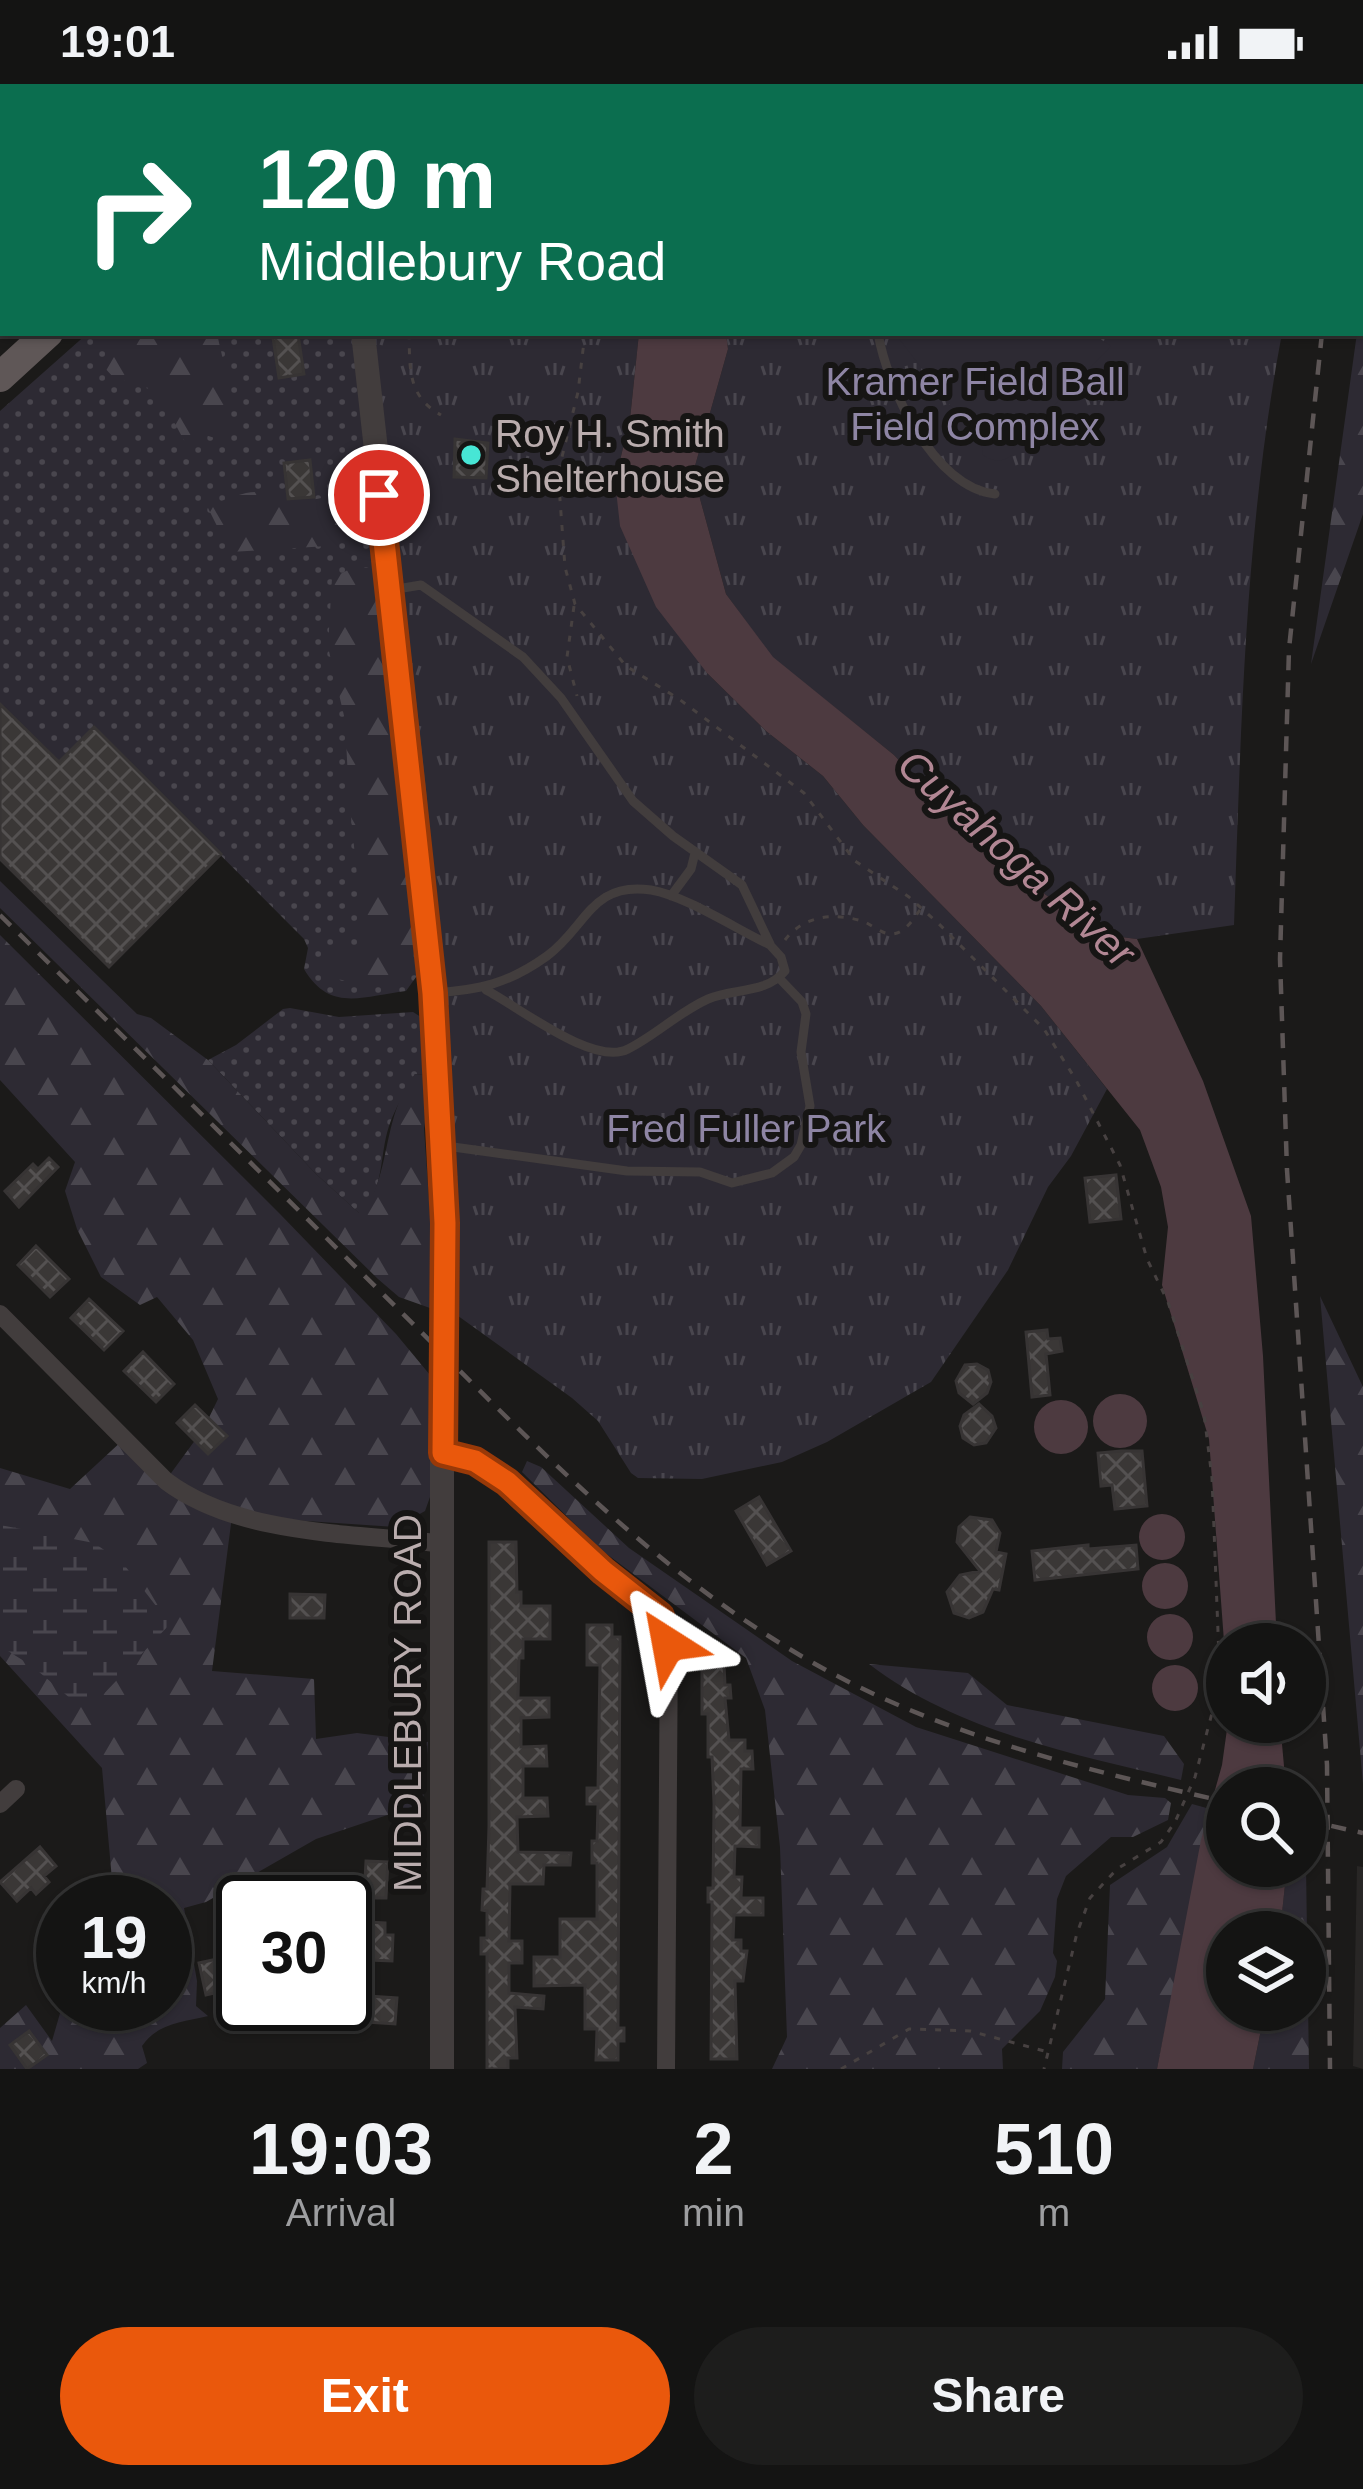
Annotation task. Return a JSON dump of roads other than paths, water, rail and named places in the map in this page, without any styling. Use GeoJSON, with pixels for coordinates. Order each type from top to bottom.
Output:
{"type":"FeatureCollection","features":[{"type":"Feature","properties":{"kind":"main road"},"geometry":{"type":"LineString","coordinates":[[0,377],[45,336]]}},
{"type":"Feature","properties":{"kind":"street","name":"MIDDLEBURY ROAD"},"geometry":{"type":"LineString","coordinates":[[363,336],[433,993],[442,1146],[442,2069]]}},
{"type":"Feature","properties":{"kind":"street"},"geometry":{"type":"LineString","coordinates":[[0,1314],[166,1481],[210,1509],[272,1523],[443,1544]]}},
{"type":"Feature","properties":{"kind":"street"},"geometry":{"type":"LineString","coordinates":[[443,1453],[475,1461],[507,1482],[665,1624],[666,2069]]}},
{"type":"Feature","properties":{"kind":"street"},"geometry":{"type":"LineString","coordinates":[[0,1804],[16,1789]]}},
{"type":"Feature","properties":{"kind":"lane"},"geometry":{"type":"LineString","coordinates":[[878,336],[882,357],[928,451],[952,477],[977,492],[995,494]]}},
{"type":"Feature","properties":{"kind":"lane"},"geometry":{"type":"LineString","coordinates":[[392,590],[422,585],[523,657],[561,698],[633,801],[742,885],[784,964],[779,978],[770,985],[732,990],[696,1005],[638,1044],[610,1055],[581,1046],[486,990]]}},
{"type":"Feature","properties":{"kind":"lane"},"geometry":{"type":"LineString","coordinates":[[671,896],[692,869],[695,853]]}},
{"type":"Feature","properties":{"kind":"lane"},"geometry":{"type":"LineString","coordinates":[[433,993],[486,990],[552,953],[604,896],[642,889],[671,896],[773,948]]}},
{"type":"Feature","properties":{"kind":"lane"},"geometry":{"type":"LineString","coordinates":[[442,1146],[627,1172],[700,1172],[732,1183],[772,1173],[794,1157],[801,1145],[810,1106],[801,1052],[806,1014],[802,1002],[779,978]]}},
{"type":"Feature","properties":{"kind":"railway"},"geometry":{"type":"LineString","coordinates":[[1322,336],[1289,649],[1280,959],[1287,1170],[1327,1765],[1330,2069]]}},
{"type":"Feature","properties":{"kind":"railway"},"geometry":{"type":"LineString","coordinates":[[0,915],[556,1465],[723,1605],[847,1681],[939,1721],[1081,1767],[1206,1797]]}},
{"type":"Feature","properties":{"kind":"railway"},"geometry":{"type":"LineString","coordinates":[[1326,1825],[1363,1833]]}},
{"type":"Feature","properties":{"kind":"place","name":"Roy H. Smith Shelterhouse"},"geometry":{"type":"Point","coordinates":[471,455]}},
{"type":"Feature","properties":{"kind":"park label","name":"Kramer Field Ball Field Complex"},"geometry":{"type":"Point","coordinates":[975,404]}},
{"type":"Feature","properties":{"kind":"park label","name":"Fred Fuller Park"},"geometry":{"type":"Point","coordinates":[746,1128]}},
{"type":"Feature","properties":{"kind":"water label","name":"Cuyahoga River"},"geometry":{"type":"Point","coordinates":[1017,858]}}]}
